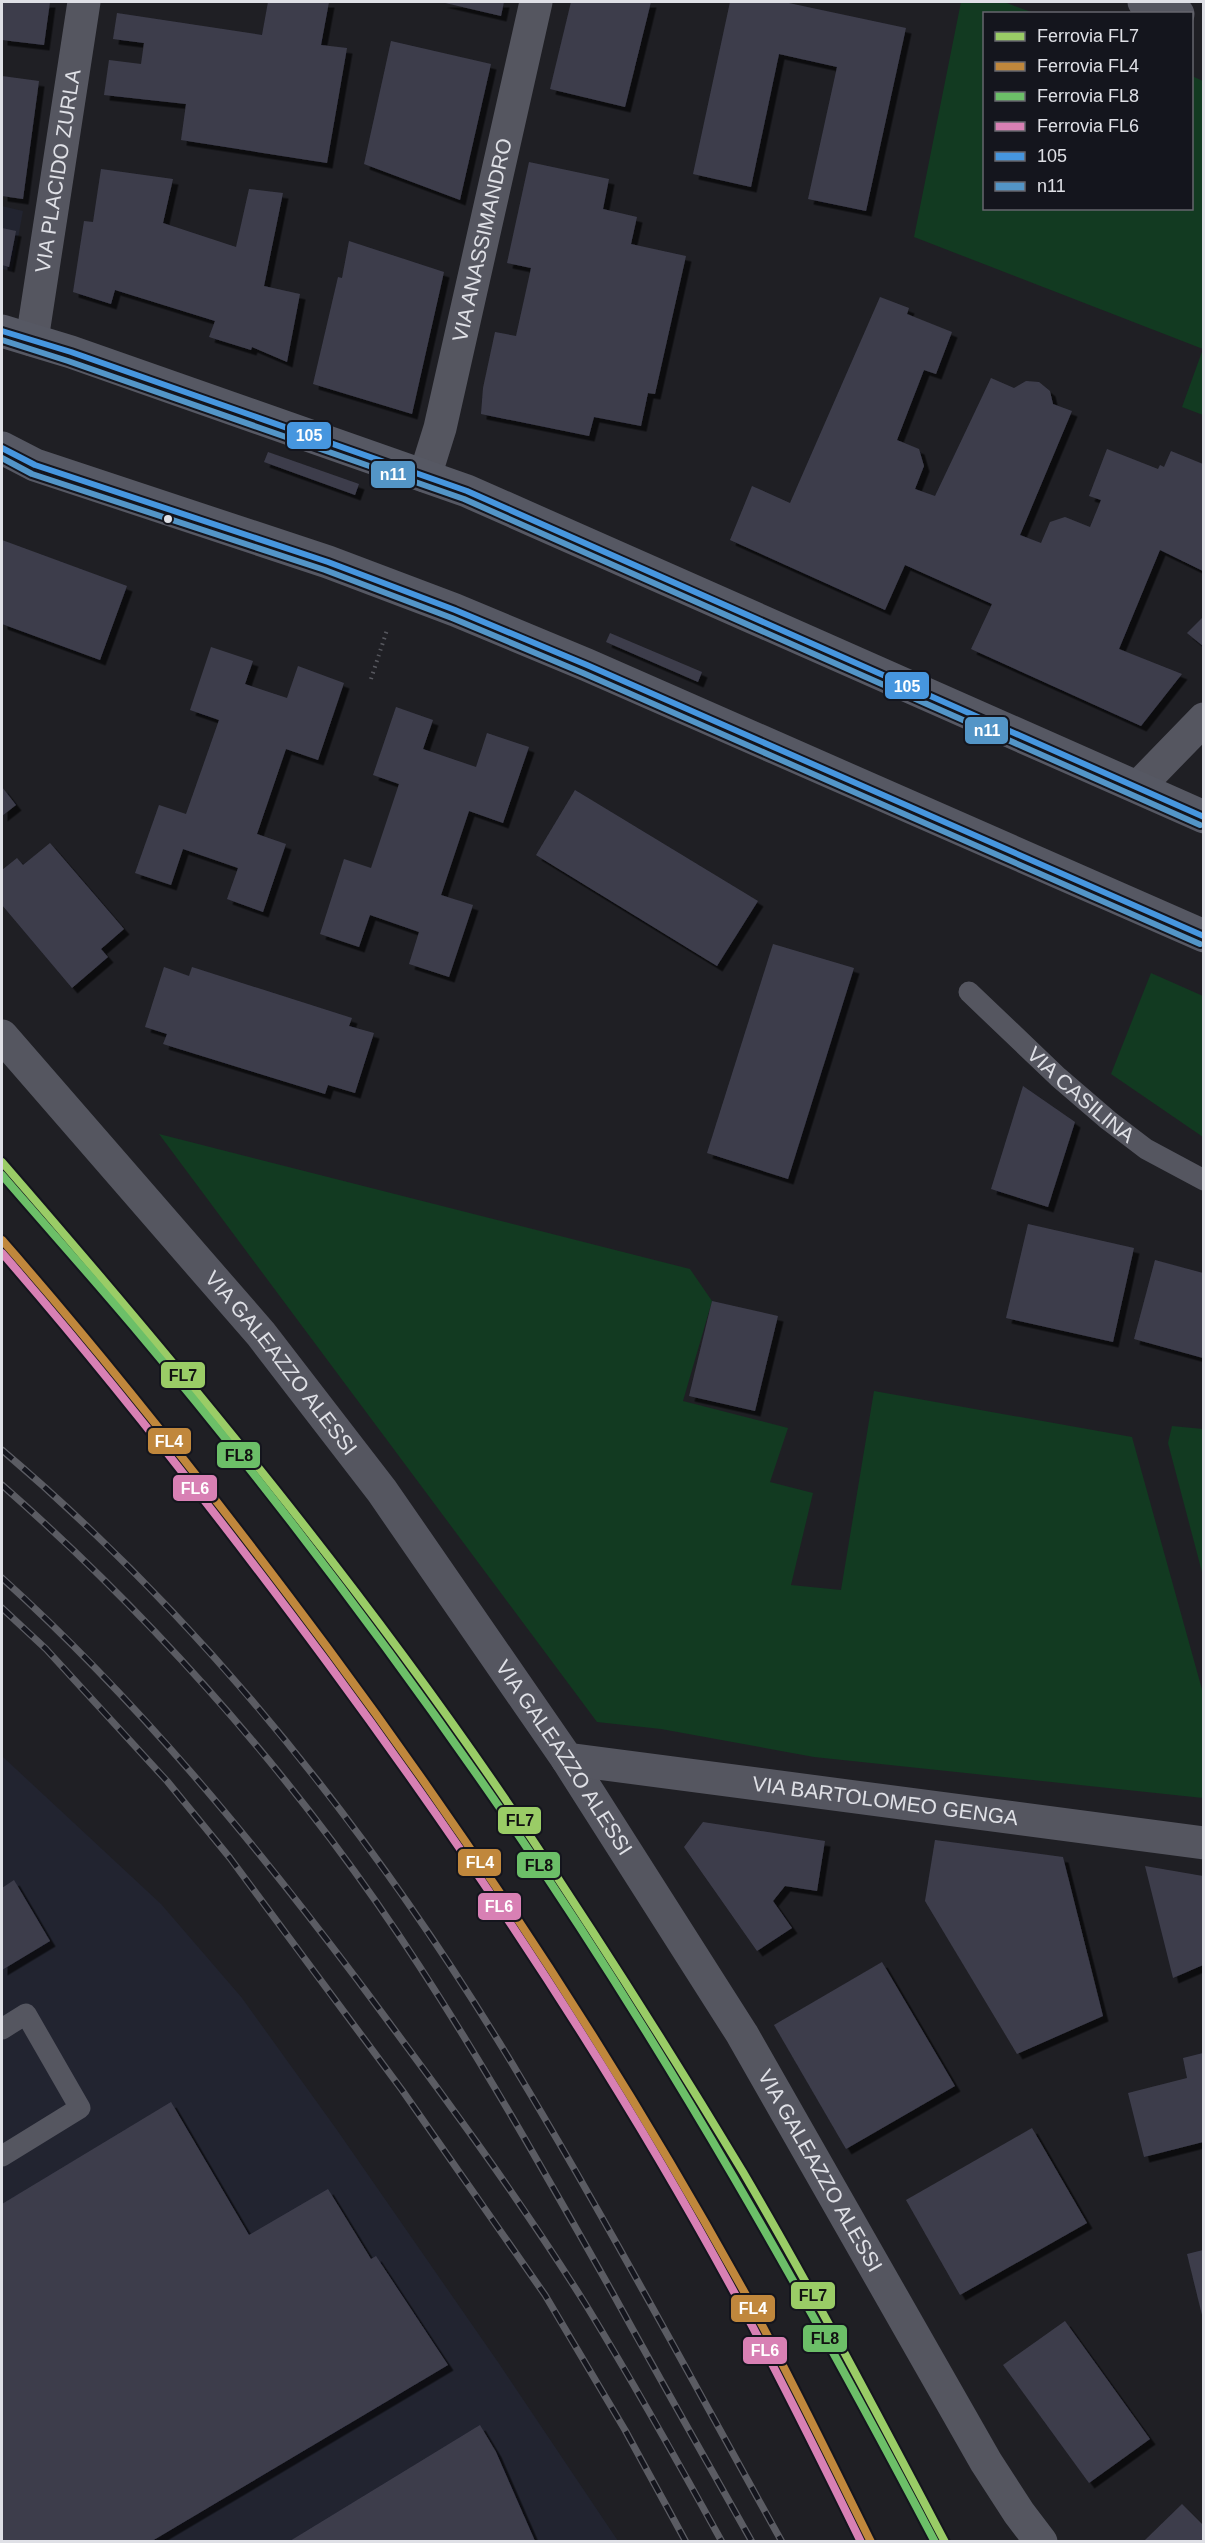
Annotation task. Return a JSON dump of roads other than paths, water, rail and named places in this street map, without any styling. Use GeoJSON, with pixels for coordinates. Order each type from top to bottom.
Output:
{"type":"FeatureCollection","features":[{"type":"Feature","properties":{"kind":"main road"},"geometry":{"type":"LineString","coordinates":[[17,336],[425,476],[499,504],[1203,817]]}},
{"type":"Feature","properties":{"kind":"main road"},"geometry":{"type":"LineString","coordinates":[[2,448],[35,465],[328,562],[482,621],[1203,936]]}},
{"type":"Feature","properties":{"kind":"street","name":"VIA PLACIDO ZURLA"},"geometry":{"type":"LineString","coordinates":[[17,336],[84,2]]}},
{"type":"Feature","properties":{"kind":"street","name":"VIA ANASSIMANDRO"},"geometry":{"type":"LineString","coordinates":[[425,476],[440,428],[536,2]]}},
{"type":"Feature","properties":{"kind":"street"},"geometry":{"type":"LineString","coordinates":[[1144,2],[1172,12]]}},
{"type":"Feature","properties":{"kind":"street"},"geometry":{"type":"LineString","coordinates":[[1138,787],[1203,719]]}},
{"type":"Feature","properties":{"kind":"street","name":"VIA GALEAZZO ALESSI"},"geometry":{"type":"LineString","coordinates":[[2,1036],[261,1334],[382,1491],[567,1759],[742,2034],[986,2462],[1019,2513],[1041,2541]]}},
{"type":"Feature","properties":{"kind":"street","name":"VIA BARTOLOMEO GENGA"},"geometry":{"type":"LineString","coordinates":[[567,1759],[1203,1843]]}},
{"type":"Feature","properties":{"kind":"lane","name":"VIA CASILINA"},"geometry":{"type":"LineString","coordinates":[[969,992],[1058,1077],[1108,1120],[1146,1149],[1203,1180]]}},
{"type":"Feature","properties":{"kind":"lane"},"geometry":{"type":"LineString","coordinates":[[2,2029],[26,2014],[80,2108],[2,2156]]}},
{"type":"Feature","properties":{"kind":"railway"},"geometry":{"type":"LineString","coordinates":[[2,1450],[78,1518],[150,1589],[219,1663],[286,1741],[349,1821],[409,1904],[465,1989],[553,2133],[782,2542]]}},
{"type":"Feature","properties":{"kind":"railway"},"geometry":{"type":"LineString","coordinates":[[2,1485],[105,1581],[202,1683],[293,1790],[377,1903],[439,1997],[498,2094],[752,2542]]}},
{"type":"Feature","properties":{"kind":"railway"},"geometry":{"type":"LineString","coordinates":[[2,1578],[99,1672],[190,1771],[276,1874],[359,1982],[475,2141],[559,2263],[621,2363],[722,2542]]}},
{"type":"Feature","properties":{"kind":"railway"},"geometry":{"type":"LineString","coordinates":[[2,1608],[46,1649],[167,1781],[230,1858],[402,2090],[545,2295],[625,2430],[686,2542]]}},
{"type":"Feature","properties":{"kind":"rail line","name":"FL7"},"geometry":{"type":"LineString","coordinates":[[2,1162],[139,1322],[272,1485],[400,1652],[522,1824],[634,1996],[743,2172],[821,2309],[945,2542]]}},
{"type":"Feature","properties":{"kind":"rail line","name":"FL8"},"geometry":{"type":"LineString","coordinates":[[2,1175],[133,1326],[280,1508],[375,1633],[511,1824],[625,1998],[733,2176],[836,2358],[935,2542]]}},
{"type":"Feature","properties":{"kind":"rail line","name":"FL4"},"geometry":{"type":"LineString","coordinates":[[2,1240],[128,1389],[249,1543],[384,1725],[494,1883],[599,2045],[698,2211],[778,2356],[871,2542]]}},
{"type":"Feature","properties":{"kind":"rail line","name":"FL6"},"geometry":{"type":"LineString","coordinates":[[2,1253],[169,1454],[249,1558],[383,1739],[492,1896],[597,2057],[695,2221],[772,2364],[861,2542]]}}]}
